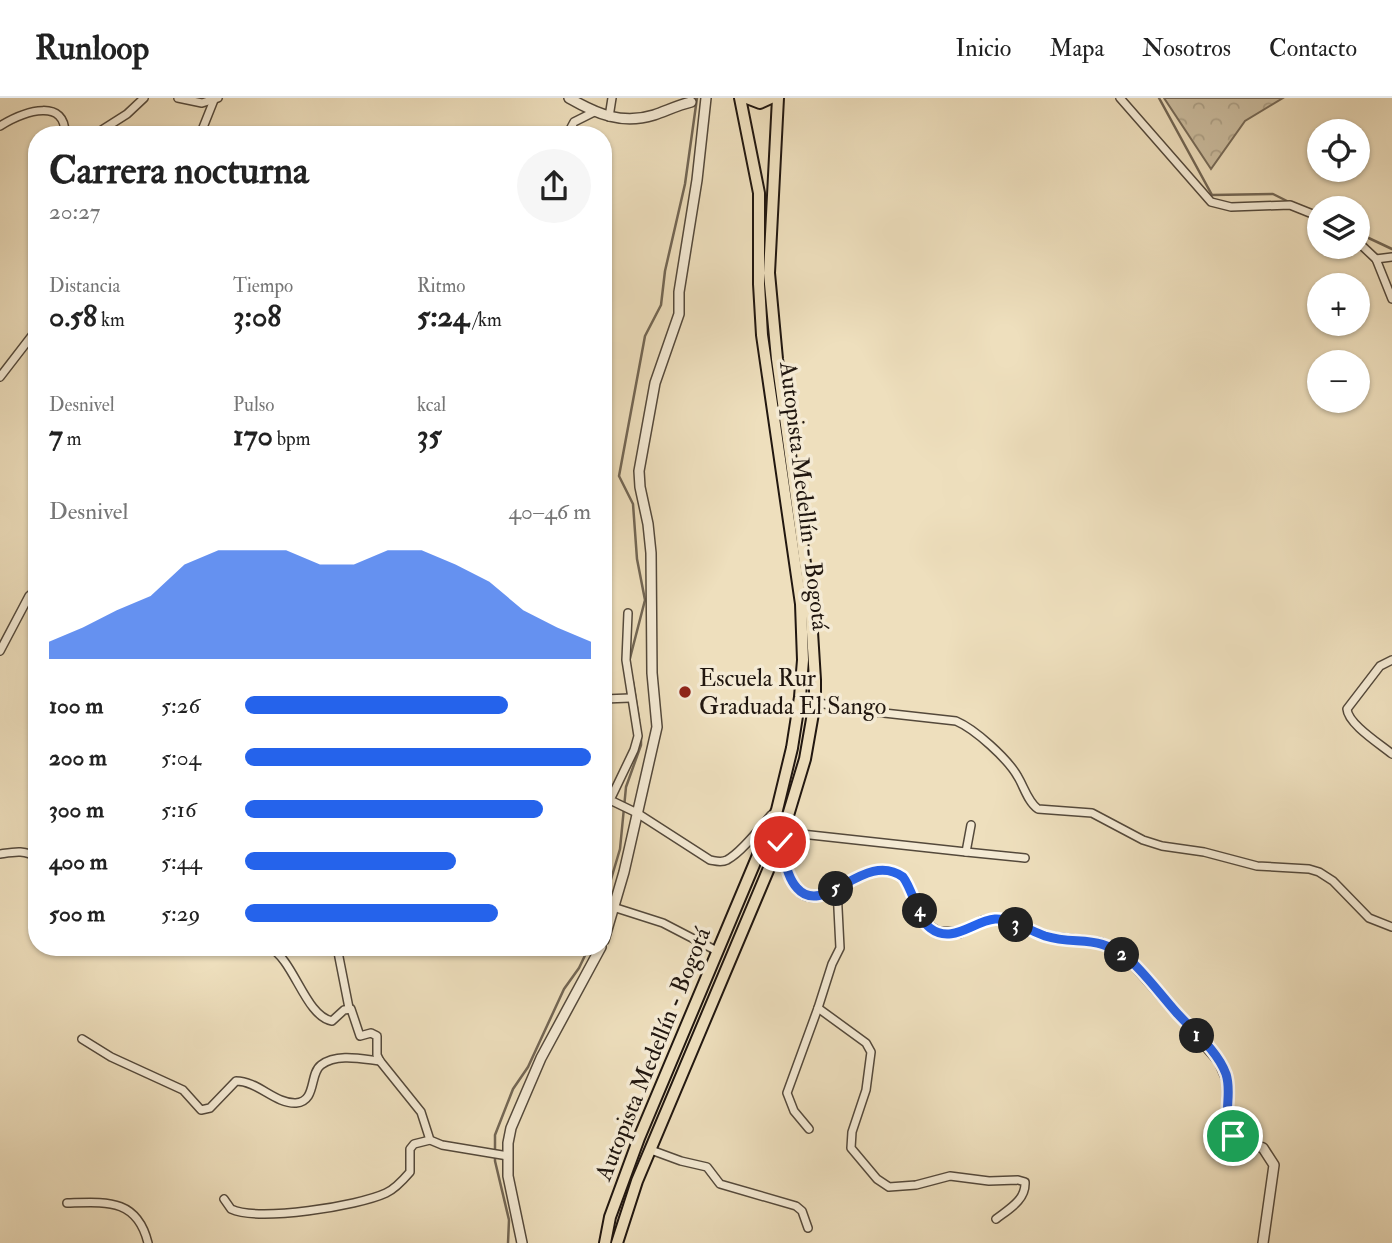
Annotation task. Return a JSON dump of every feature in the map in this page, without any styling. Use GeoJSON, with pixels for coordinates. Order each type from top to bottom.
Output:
{"type":"FeatureCollection","features":[{"type":"Feature","properties":{"kind":"highway","name":"Autopista Medellín - Bogotá"},"geometry":{"type":"LineString","coordinates":[[605,1243],[610,1217],[639,1138],[777,810],[792,748],[800,697],[803,660],[801,604],[762,335],[759,193],[740,98]]}},
{"type":"Feature","properties":{"kind":"highway"},"geometry":{"type":"LineString","coordinates":[[747,98],[760,103],[771,98]]}},
{"type":"Feature","properties":{"kind":"highway","name":"Autopista Medellín - Bogotá"},"geometry":{"type":"LineString","coordinates":[[617,1243],[637,1181],[781,837],[805,759],[815,702],[812,613],[777,359],[769,273],[778,98]]}},
{"type":"Feature","properties":{"kind":"street"},"geometry":{"type":"LineString","coordinates":[[108,126],[127,114],[144,98]]}},
{"type":"Feature","properties":{"kind":"street"},"geometry":{"type":"LineString","coordinates":[[178,98],[202,103],[216,99]]}},
{"type":"Feature","properties":{"kind":"street"},"geometry":{"type":"LineString","coordinates":[[569,98],[609,117],[638,119],[701,99],[697,180],[679,292],[679,314],[655,383],[639,471],[651,553],[652,673],[657,727],[624,872],[612,911]]}},
{"type":"Feature","properties":{"kind":"street"},"geometry":{"type":"LineString","coordinates":[[609,117],[612,98]]}},
{"type":"Feature","properties":{"kind":"street"},"geometry":{"type":"LineString","coordinates":[[1119,98],[1211,202],[1231,207],[1290,205],[1307,211]]}},
{"type":"Feature","properties":{"kind":"street"},"geometry":{"type":"LineString","coordinates":[[204,126],[216,99]]}},
{"type":"Feature","properties":{"kind":"street"},"geometry":{"type":"LineString","coordinates":[[0,126],[42,103],[61,110],[65,115],[65,126]]}},
{"type":"Feature","properties":{"kind":"street"},"geometry":{"type":"LineString","coordinates":[[572,126],[574,122],[594,112]]}},
{"type":"Feature","properties":{"kind":"street"},"geometry":{"type":"LineString","coordinates":[[1370,253],[1376,259],[1392,299]]}},
{"type":"Feature","properties":{"kind":"street"},"geometry":{"type":"LineString","coordinates":[[1376,259],[1392,257]]}},
{"type":"Feature","properties":{"kind":"street"},"geometry":{"type":"LineString","coordinates":[[0,377],[28,341]]}},
{"type":"Feature","properties":{"kind":"street"},"geometry":{"type":"LineString","coordinates":[[0,651],[28,598]]}},
{"type":"Feature","properties":{"kind":"street"},"geometry":{"type":"LineString","coordinates":[[612,796],[638,736],[626,660],[628,613]]}},
{"type":"Feature","properties":{"kind":"street"},"geometry":{"type":"LineString","coordinates":[[1392,660],[1380,666],[1347,709],[1349,717],[1392,754]]}},
{"type":"Feature","properties":{"kind":"street"},"geometry":{"type":"LineString","coordinates":[[612,699],[630,698]]}},
{"type":"Feature","properties":{"kind":"street"},"geometry":{"type":"LineString","coordinates":[[815,702],[848,709],[956,721],[971,729],[1013,769],[1038,809],[1092,813],[1143,840],[1161,846],[1217,855],[1257,866],[1319,872],[1333,881],[1369,918],[1392,927]]}},
{"type":"Feature","properties":{"kind":"street"},"geometry":{"type":"LineString","coordinates":[[612,801],[710,860],[719,862],[725,861],[734,853],[777,810]]}},
{"type":"Feature","properties":{"kind":"street"},"geometry":{"type":"LineString","coordinates":[[966,852],[971,825]]}},
{"type":"Feature","properties":{"kind":"street"},"geometry":{"type":"LineString","coordinates":[[1026,858],[781,837],[788,872],[800,891],[816,897],[837,889],[859,875],[885,870],[903,877],[927,925],[938,932],[959,933],[983,921],[999,919],[1048,937],[1101,943],[1129,959],[1219,1061],[1228,1082],[1227,1121],[1233,1136],[1263,1148],[1274,1165],[1263,1243]]}},
{"type":"Feature","properties":{"kind":"street"},"geometry":{"type":"LineString","coordinates":[[0,854],[28,853]]}},
{"type":"Feature","properties":{"kind":"street"},"geometry":{"type":"LineString","coordinates":[[809,1129],[794,1111],[787,1093],[832,964],[840,949],[837,889]]}},
{"type":"Feature","properties":{"kind":"street"},"geometry":{"type":"LineString","coordinates":[[613,907],[663,923],[717,951]]}},
{"type":"Feature","properties":{"kind":"street"},"geometry":{"type":"LineString","coordinates":[[280,956],[314,1007],[325,1018],[332,1021],[349,1009]]}},
{"type":"Feature","properties":{"kind":"street"},"geometry":{"type":"LineString","coordinates":[[339,956],[349,1009],[353,1011],[360,1036],[371,1033],[377,1036],[377,1055],[380,1061],[421,1112],[430,1140]]}},
{"type":"Feature","properties":{"kind":"street"},"geometry":{"type":"LineString","coordinates":[[522,1243],[504,1155],[531,1078],[596,956]]}},
{"type":"Feature","properties":{"kind":"street"},"geometry":{"type":"LineString","coordinates":[[818,1008],[866,1043],[872,1052],[866,1090],[852,1132],[850,1143],[853,1151],[877,1179],[889,1187],[916,1185],[950,1176],[982,1181],[1025,1182],[1024,1193],[1019,1200],[996,1219]]}},
{"type":"Feature","properties":{"kind":"street"},"geometry":{"type":"LineString","coordinates":[[82,1039],[111,1057],[183,1090],[201,1110],[210,1108],[236,1081],[252,1084],[287,1102],[297,1103],[309,1095],[318,1068],[322,1064],[333,1059],[348,1058],[380,1061]]}},
{"type":"Feature","properties":{"kind":"street"},"geometry":{"type":"LineString","coordinates":[[224,1199],[231,1209],[238,1212],[270,1213],[291,1213],[363,1202],[390,1192],[410,1171],[410,1149],[414,1144],[430,1140],[442,1145],[504,1155]]}},
{"type":"Feature","properties":{"kind":"street"},"geometry":{"type":"LineString","coordinates":[[651,1150],[707,1167],[720,1184],[796,1206],[802,1210],[808,1228]]}},
{"type":"Feature","properties":{"kind":"street"},"geometry":{"type":"LineString","coordinates":[[67,1203],[127,1208],[135,1215],[148,1243]]}},
{"type":"Feature","properties":{"kind":"green space"},"geometry":{"type":"Polygon","coordinates":[[[1164,98],[1283,98],[1245,121],[1211,169],[1164,98]]]}},
{"type":"Feature","properties":{"kind":"waterway"},"geometry":{"type":"LineString","coordinates":[[629,662],[645,600],[637,559],[633,504],[619,476],[645,336],[661,305],[665,271],[685,184],[697,98]]}},
{"type":"Feature","properties":{"kind":"waterway"},"geometry":{"type":"LineString","coordinates":[[1159,98],[1212,195],[1273,194],[1289,202]]}},
{"type":"Feature","properties":{"kind":"waterway"},"geometry":{"type":"LineString","coordinates":[[1370,239],[1392,249]]}},
{"type":"Feature","properties":{"kind":"waterway"},"geometry":{"type":"LineString","coordinates":[[633,682],[639,720]]}},
{"type":"Feature","properties":{"kind":"waterway"},"geometry":{"type":"LineString","coordinates":[[612,876],[620,849],[626,787],[641,745],[641,737]]}},
{"type":"Feature","properties":{"kind":"waterway"},"geometry":{"type":"LineString","coordinates":[[508,1243],[509,1220],[495,1161],[495,1135],[513,1089],[528,1067],[564,989],[585,956]]}},
{"type":"Feature","properties":{"kind":"place","name":"Escuela Rur Graduada El Sango"},"geometry":{"type":"Point","coordinates":[685,692]}},
{"type":"Feature","properties":{"kind":"route"},"geometry":{"type":"LineString","coordinates":[[780,842],[788,872],[795,886],[804,894],[816,897],[837,889],[859,875],[885,870],[903,877],[927,925],[938,932],[959,933],[983,921],[999,919],[1048,937],[1090,940],[1114,949],[1146,976],[1219,1061],[1228,1082],[1227,1121],[1233,1136]]}}]}
